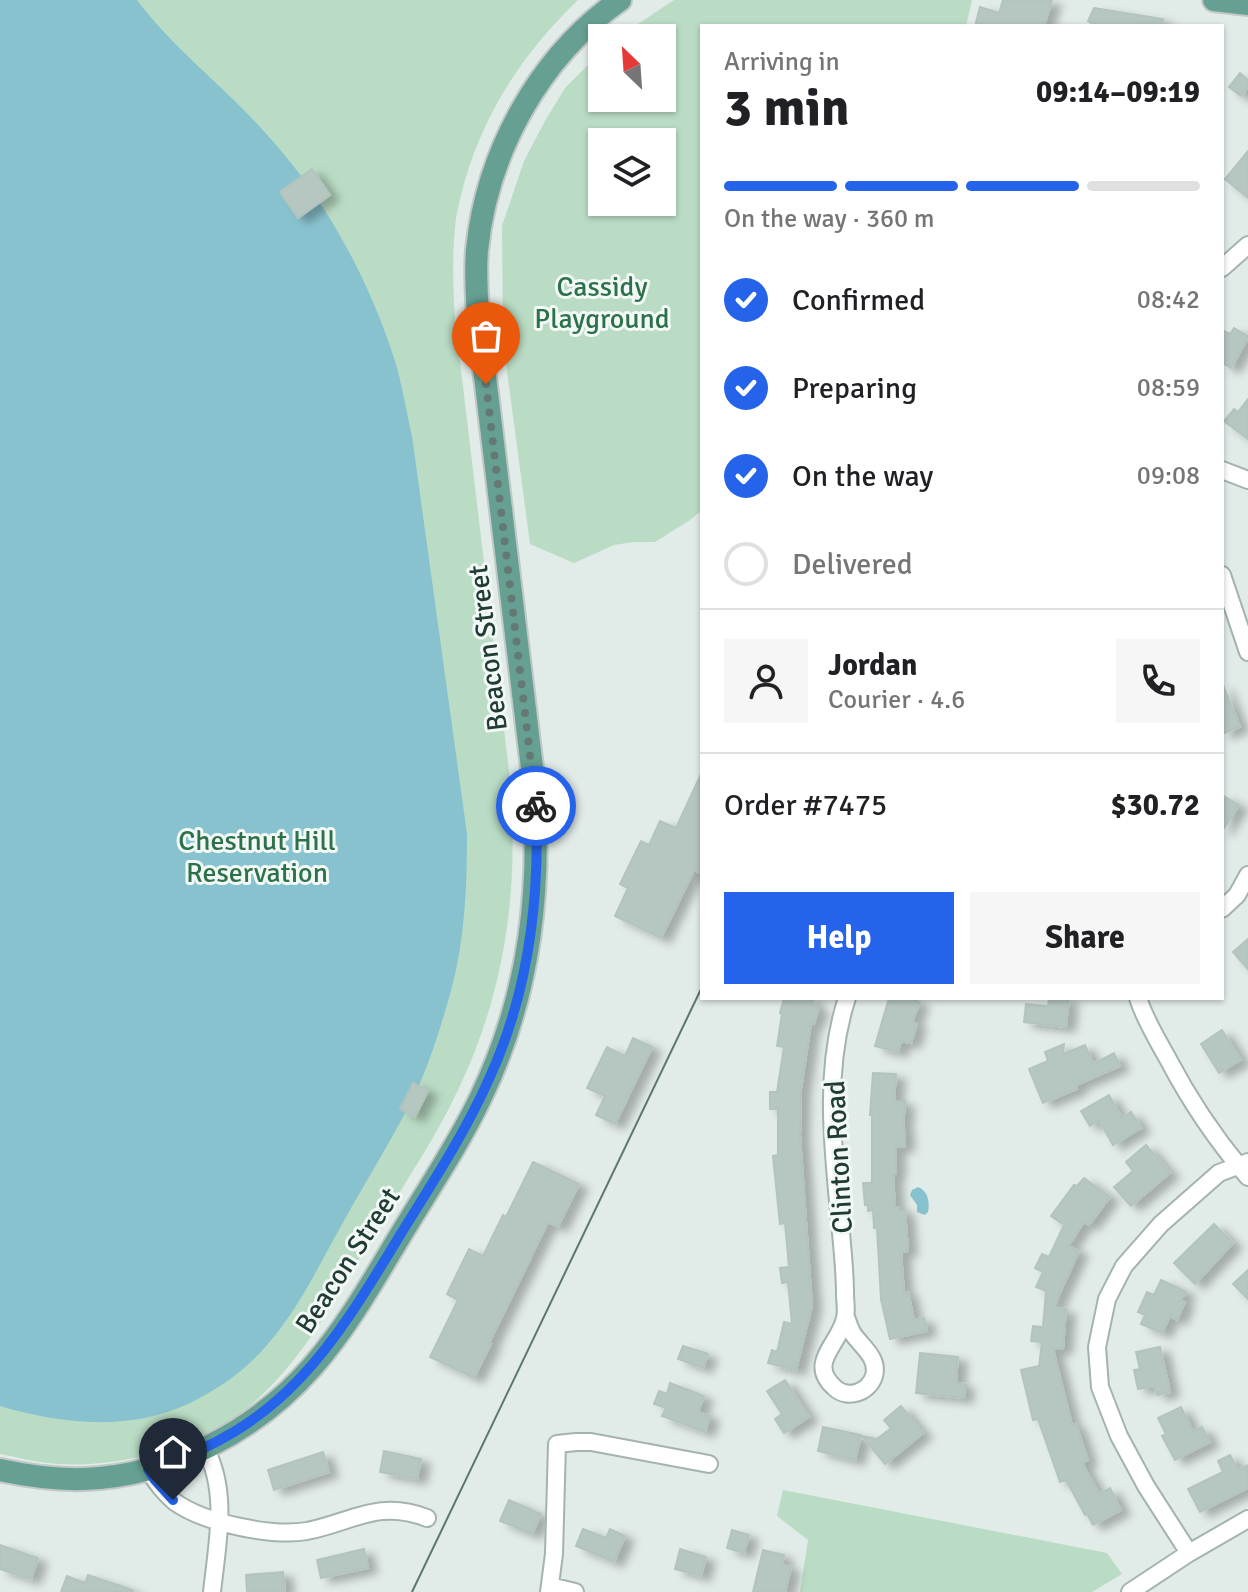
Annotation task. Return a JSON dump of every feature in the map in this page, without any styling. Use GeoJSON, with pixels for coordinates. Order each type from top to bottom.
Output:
{"type":"FeatureCollection","features":[{"type":"Feature","properties":{"kind":"main road","name":"Beacon Street"},"geometry":{"type":"LineString","coordinates":[[0,1470],[39,1477],[85,1479],[148,1469],[205,1448],[245,1425],[282,1397],[312,1367],[344,1327],[466,1126],[491,1076],[518,996],[529,944],[537,847],[535,800],[478,318],[477,252],[484,208],[497,165],[522,110],[567,47],[620,0]]}},
{"type":"Feature","properties":{"kind":"main road"},"geometry":{"type":"LineString","coordinates":[[1214,0],[1248,4]]}},
{"type":"Feature","properties":{"kind":"street"},"geometry":{"type":"LineString","coordinates":[[1224,266],[1248,245]]}},
{"type":"Feature","properties":{"kind":"street"},"geometry":{"type":"LineString","coordinates":[[1224,471],[1248,480]]}},
{"type":"Feature","properties":{"kind":"street"},"geometry":{"type":"LineString","coordinates":[[1224,581],[1248,652]]}},
{"type":"Feature","properties":{"kind":"street"},"geometry":{"type":"LineString","coordinates":[[1224,907],[1237,895],[1248,875]]}},
{"type":"Feature","properties":{"kind":"street","name":"Clinton Road"},"geometry":{"type":"LineString","coordinates":[[846,1000],[836,1049],[832,1121],[846,1317]]}},
{"type":"Feature","properties":{"kind":"street"},"geometry":{"type":"LineString","coordinates":[[1139,1000],[1144,1017],[1184,1091],[1209,1127],[1245,1168]]}},
{"type":"Feature","properties":{"kind":"street"},"geometry":{"type":"LineString","coordinates":[[1189,1553],[1146,1486],[1119,1436],[1100,1387],[1097,1347],[1107,1299],[1124,1266],[1161,1224],[1219,1173],[1245,1168]]}},
{"type":"Feature","properties":{"kind":"street"},"geometry":{"type":"LineString","coordinates":[[575,1592],[549,1589],[554,1544],[557,1444],[591,1442],[709,1464]]}},
{"type":"Feature","properties":{"kind":"street"},"geometry":{"type":"LineString","coordinates":[[205,1448],[218,1484],[219,1521],[212,1592]]}},
{"type":"Feature","properties":{"kind":"street"},"geometry":{"type":"LineString","coordinates":[[148,1469],[173,1500],[185,1509],[264,1532],[307,1531],[354,1516],[383,1511],[411,1512],[427,1518]]}},
{"type":"Feature","properties":{"kind":"street"},"geometry":{"type":"LineString","coordinates":[[1130,1592],[1248,1519]]}},
{"type":"Feature","properties":{"kind":"green space","name":"Chestnut Hill Reservation"},"geometry":{"type":"Polygon","coordinates":[[[0,0],[578,0],[524,61],[496,105],[465,180],[455,228],[455,320],[509,771],[513,854],[511,894],[499,974],[475,1052],[440,1125],[329,1310],[270,1387],[249,1406],[200,1436],[145,1456],[88,1464],[45,1463],[0,1454],[0,0]]]}},
{"type":"Feature","properties":{"kind":"green space","name":"Cassidy Playground"},"geometry":{"type":"Polygon","coordinates":[[[674,0],[972,0],[966,24],[700,24],[700,512],[655,542],[614,545],[574,563],[530,544],[503,341],[502,226],[524,161],[565,88],[588,65],[588,112],[676,112],[676,24],[638,24],[674,0]]]}},
{"type":"Feature","properties":{"kind":"green space"},"geometry":{"type":"Polygon","coordinates":[[[783,1490],[1107,1553],[1122,1574],[1092,1592],[800,1592],[808,1540],[777,1516],[783,1490]]]}},
{"type":"Feature","properties":{"kind":"water","name":"Chestnut Hill Reservation"},"geometry":{"type":"Polygon","coordinates":[[[0,0],[137,0],[166,34],[282,152],[340,235],[383,326],[404,397],[467,834],[466,893],[459,952],[433,1049],[402,1119],[307,1288],[267,1345],[232,1378],[201,1398],[167,1412],[120,1421],[71,1421],[0,1406],[0,0]]]}},
{"type":"Feature","properties":{"kind":"water"},"geometry":{"type":"Polygon","coordinates":[[[918,1187],[928,1197],[929,1208],[925,1215],[917,1212],[917,1205],[910,1195],[918,1187]]]}},
{"type":"Feature","properties":{"kind":"building"},"geometry":{"type":"Polygon","coordinates":[[[1003,0],[1052,0],[1045,24],[976,24],[980,7],[999,13],[1003,0]]]}},
{"type":"Feature","properties":{"kind":"building"},"geometry":{"type":"Polygon","coordinates":[[[1094,8],[1163,19],[1162,24],[1093,24],[1088,21],[1094,8]]]}},
{"type":"Feature","properties":{"kind":"building"},"geometry":{"type":"Polygon","coordinates":[[[1240,73],[1248,80],[1248,87],[1241,96],[1229,87],[1240,73]]]}},
{"type":"Feature","properties":{"kind":"building"},"geometry":{"type":"Polygon","coordinates":[[[1248,151],[1248,198],[1225,179],[1248,151]]]}},
{"type":"Feature","properties":{"kind":"building"},"geometry":{"type":"Polygon","coordinates":[[[312,169],[330,195],[298,218],[280,192],[312,169]]]}},
{"type":"Feature","properties":{"kind":"building"},"geometry":{"type":"Polygon","coordinates":[[[1234,328],[1248,336],[1231,368],[1224,364],[1224,331],[1230,334],[1234,328]]]}},
{"type":"Feature","properties":{"kind":"building"},"geometry":{"type":"Polygon","coordinates":[[[1248,399],[1248,439],[1224,421],[1234,409],[1238,412],[1248,399]]]}},
{"type":"Feature","properties":{"kind":"building"},"geometry":{"type":"Polygon","coordinates":[[[1224,688],[1240,727],[1224,733],[1224,688]]]}},
{"type":"Feature","properties":{"kind":"building"},"geometry":{"type":"Polygon","coordinates":[[[700,776],[700,873],[694,870],[661,938],[615,916],[628,888],[620,884],[641,841],[649,845],[660,821],[676,828],[700,776]]]}},
{"type":"Feature","properties":{"kind":"building"},"geometry":{"type":"Polygon","coordinates":[[[1224,796],[1239,805],[1224,828],[1224,796]]]}},
{"type":"Feature","properties":{"kind":"building"},"geometry":{"type":"Polygon","coordinates":[[[1248,939],[1248,969],[1233,952],[1248,939]]]}},
{"type":"Feature","properties":{"kind":"building"},"geometry":{"type":"Polygon","coordinates":[[[783,1000],[813,1000],[812,1004],[819,1007],[814,1024],[811,1023],[801,1089],[800,1136],[812,1306],[796,1370],[768,1363],[772,1350],[777,1352],[784,1322],[792,1324],[788,1282],[782,1283],[780,1268],[789,1267],[785,1223],[780,1224],[773,1156],[778,1155],[778,1109],[770,1109],[770,1092],[777,1092],[784,1047],[777,1046],[783,1000]]]}},
{"type":"Feature","properties":{"kind":"building"},"geometry":{"type":"Polygon","coordinates":[[[888,1000],[920,1002],[912,1022],[917,1024],[911,1043],[901,1041],[898,1052],[875,1046],[888,1000]]]}},
{"type":"Feature","properties":{"kind":"building"},"geometry":{"type":"Polygon","coordinates":[[[1049,1000],[1069,1000],[1066,1027],[1024,1022],[1026,1004],[1048,1006],[1049,1000]]]}},
{"type":"Feature","properties":{"kind":"building"},"geometry":{"type":"Polygon","coordinates":[[[1222,1030],[1241,1060],[1219,1073],[1201,1044],[1222,1030]]]}},
{"type":"Feature","properties":{"kind":"building"},"geometry":{"type":"Polygon","coordinates":[[[633,1038],[652,1047],[615,1124],[596,1115],[605,1096],[587,1088],[607,1047],[625,1056],[633,1038]]]}},
{"type":"Feature","properties":{"kind":"building"},"geometry":{"type":"Polygon","coordinates":[[[1064,1044],[1063,1054],[1085,1045],[1093,1064],[1114,1053],[1120,1066],[1043,1103],[1029,1069],[1048,1061],[1045,1052],[1064,1044]]]}},
{"type":"Feature","properties":{"kind":"building"},"geometry":{"type":"Polygon","coordinates":[[[873,1073],[896,1074],[894,1101],[905,1101],[905,1147],[896,1146],[896,1174],[893,1174],[895,1207],[905,1210],[908,1251],[901,1252],[904,1293],[908,1292],[914,1320],[924,1318],[927,1331],[890,1339],[881,1299],[877,1228],[874,1228],[873,1210],[868,1211],[868,1205],[865,1205],[863,1183],[872,1183],[870,1115],[873,1073]]]}},
{"type":"Feature","properties":{"kind":"building"},"geometry":{"type":"Polygon","coordinates":[[[413,1083],[428,1091],[415,1117],[400,1109],[413,1083]]]}},
{"type":"Feature","properties":{"kind":"building"},"geometry":{"type":"Polygon","coordinates":[[[1109,1095],[1122,1118],[1131,1112],[1141,1128],[1113,1145],[1099,1120],[1090,1126],[1081,1111],[1109,1095]]]}},
{"type":"Feature","properties":{"kind":"building"},"geometry":{"type":"Polygon","coordinates":[[[1146,1145],[1170,1173],[1131,1206],[1114,1187],[1133,1171],[1126,1162],[1146,1145]]]}},
{"type":"Feature","properties":{"kind":"building"},"geometry":{"type":"Polygon","coordinates":[[[533,1162],[579,1184],[558,1227],[548,1222],[474,1378],[430,1357],[458,1300],[447,1294],[469,1249],[483,1256],[533,1162]]]}},
{"type":"Feature","properties":{"kind":"building"},"geometry":{"type":"Polygon","coordinates":[[[1084,1178],[1110,1197],[1089,1225],[1084,1222],[1068,1246],[1079,1251],[1053,1308],[1066,1309],[1063,1349],[1053,1349],[1072,1425],[1076,1424],[1088,1460],[1082,1463],[1099,1494],[1110,1488],[1121,1510],[1093,1525],[1066,1480],[1060,1482],[1038,1419],[1033,1420],[1021,1370],[1039,1366],[1042,1342],[1031,1341],[1033,1326],[1043,1327],[1046,1291],[1036,1287],[1043,1272],[1035,1268],[1042,1254],[1049,1257],[1064,1225],[1051,1216],[1074,1185],[1077,1186],[1084,1178]]]}},
{"type":"Feature","properties":{"kind":"building"},"geometry":{"type":"Polygon","coordinates":[[[1214,1224],[1233,1243],[1195,1284],[1174,1263],[1214,1224]]]}},
{"type":"Feature","properties":{"kind":"building"},"geometry":{"type":"Polygon","coordinates":[[[1248,1270],[1248,1299],[1233,1284],[1248,1270]]]}},
{"type":"Feature","properties":{"kind":"building"},"geometry":{"type":"Polygon","coordinates":[[[1161,1280],[1187,1292],[1179,1301],[1185,1302],[1177,1320],[1170,1316],[1162,1333],[1141,1324],[1145,1315],[1138,1312],[1147,1292],[1154,1295],[1161,1280]]]}},
{"type":"Feature","properties":{"kind":"building"},"geometry":{"type":"Polygon","coordinates":[[[683,1346],[708,1354],[703,1368],[678,1359],[683,1346]]]}},
{"type":"Feature","properties":{"kind":"building"},"geometry":{"type":"Polygon","coordinates":[[[1160,1347],[1170,1392],[1157,1395],[1155,1386],[1138,1389],[1134,1370],[1140,1369],[1136,1352],[1160,1347]]]}},
{"type":"Feature","properties":{"kind":"building"},"geometry":{"type":"Polygon","coordinates":[[[920,1353],[958,1357],[956,1383],[965,1384],[964,1398],[916,1393],[920,1353]]]}},
{"type":"Feature","properties":{"kind":"building"},"geometry":{"type":"Polygon","coordinates":[[[785,1380],[809,1417],[784,1433],[775,1419],[782,1414],[767,1391],[785,1380]]]}},
{"type":"Feature","properties":{"kind":"building"},"geometry":{"type":"Polygon","coordinates":[[[670,1383],[704,1396],[698,1412],[710,1416],[705,1432],[662,1416],[666,1408],[654,1404],[659,1391],[667,1394],[670,1383]]]}},
{"type":"Feature","properties":{"kind":"building"},"geometry":{"type":"Polygon","coordinates":[[[901,1406],[923,1433],[885,1464],[862,1436],[877,1439],[891,1428],[884,1420],[901,1406]]]}},
{"type":"Feature","properties":{"kind":"building"},"geometry":{"type":"Polygon","coordinates":[[[1181,1407],[1193,1431],[1202,1427],[1210,1442],[1175,1460],[1162,1436],[1166,1434],[1158,1418],[1181,1407]]]}},
{"type":"Feature","properties":{"kind":"building"},"geometry":{"type":"Polygon","coordinates":[[[823,1427],[861,1435],[855,1460],[818,1451],[823,1427]]]}},
{"type":"Feature","properties":{"kind":"building"},"geometry":{"type":"Polygon","coordinates":[[[384,1451],[421,1459],[417,1479],[380,1472],[384,1451]]]}},
{"type":"Feature","properties":{"kind":"building"},"geometry":{"type":"Polygon","coordinates":[[[323,1452],[329,1472],[274,1490],[268,1470],[323,1452]]]}},
{"type":"Feature","properties":{"kind":"building"},"geometry":{"type":"Polygon","coordinates":[[[1230,1455],[1238,1470],[1248,1465],[1248,1488],[1200,1512],[1188,1489],[1223,1472],[1218,1461],[1230,1455]]]}},
{"type":"Feature","properties":{"kind":"building"},"geometry":{"type":"Polygon","coordinates":[[[509,1500],[541,1514],[532,1534],[500,1521],[509,1500]]]}},
{"type":"Feature","properties":{"kind":"building"},"geometry":{"type":"Polygon","coordinates":[[[583,1529],[606,1538],[610,1529],[625,1536],[614,1562],[576,1546],[583,1529]]]}},
{"type":"Feature","properties":{"kind":"building"},"geometry":{"type":"Polygon","coordinates":[[[732,1530],[749,1535],[744,1553],[727,1548],[732,1530]]]}},
{"type":"Feature","properties":{"kind":"building"},"geometry":{"type":"Polygon","coordinates":[[[0,1545],[38,1558],[31,1579],[0,1569],[0,1545]]]}},
{"type":"Feature","properties":{"kind":"building"},"geometry":{"type":"Polygon","coordinates":[[[364,1549],[368,1568],[321,1578],[317,1560],[364,1549]]]}},
{"type":"Feature","properties":{"kind":"building"},"geometry":{"type":"Polygon","coordinates":[[[680,1549],[706,1557],[701,1576],[675,1569],[680,1549]]]}},
{"type":"Feature","properties":{"kind":"building"},"geometry":{"type":"Polygon","coordinates":[[[763,1550],[784,1555],[782,1565],[791,1567],[785,1592],[753,1592],[763,1550]]]}},
{"type":"Feature","properties":{"kind":"building"},"geometry":{"type":"Polygon","coordinates":[[[283,1572],[285,1592],[247,1592],[246,1575],[283,1572]]]}},
{"type":"Feature","properties":{"kind":"building"},"geometry":{"type":"Polygon","coordinates":[[[88,1575],[133,1590],[61,1592],[67,1576],[85,1583],[88,1575]]]}},
{"type":"Feature","properties":{"kind":"tram line"},"geometry":{"type":"LineString","coordinates":[[412,1592],[700,991]]}},
{"type":"Feature","properties":{"kind":"way so far"},"geometry":{"type":"LineString","coordinates":[[486,384],[536,806]]}},
{"type":"Feature","properties":{"kind":"route"},"geometry":{"type":"LineString","coordinates":[[173,1500],[148,1469],[226,1437],[282,1397],[312,1367],[344,1327],[466,1126],[502,1048],[524,970],[535,891],[536,806]]}}]}
